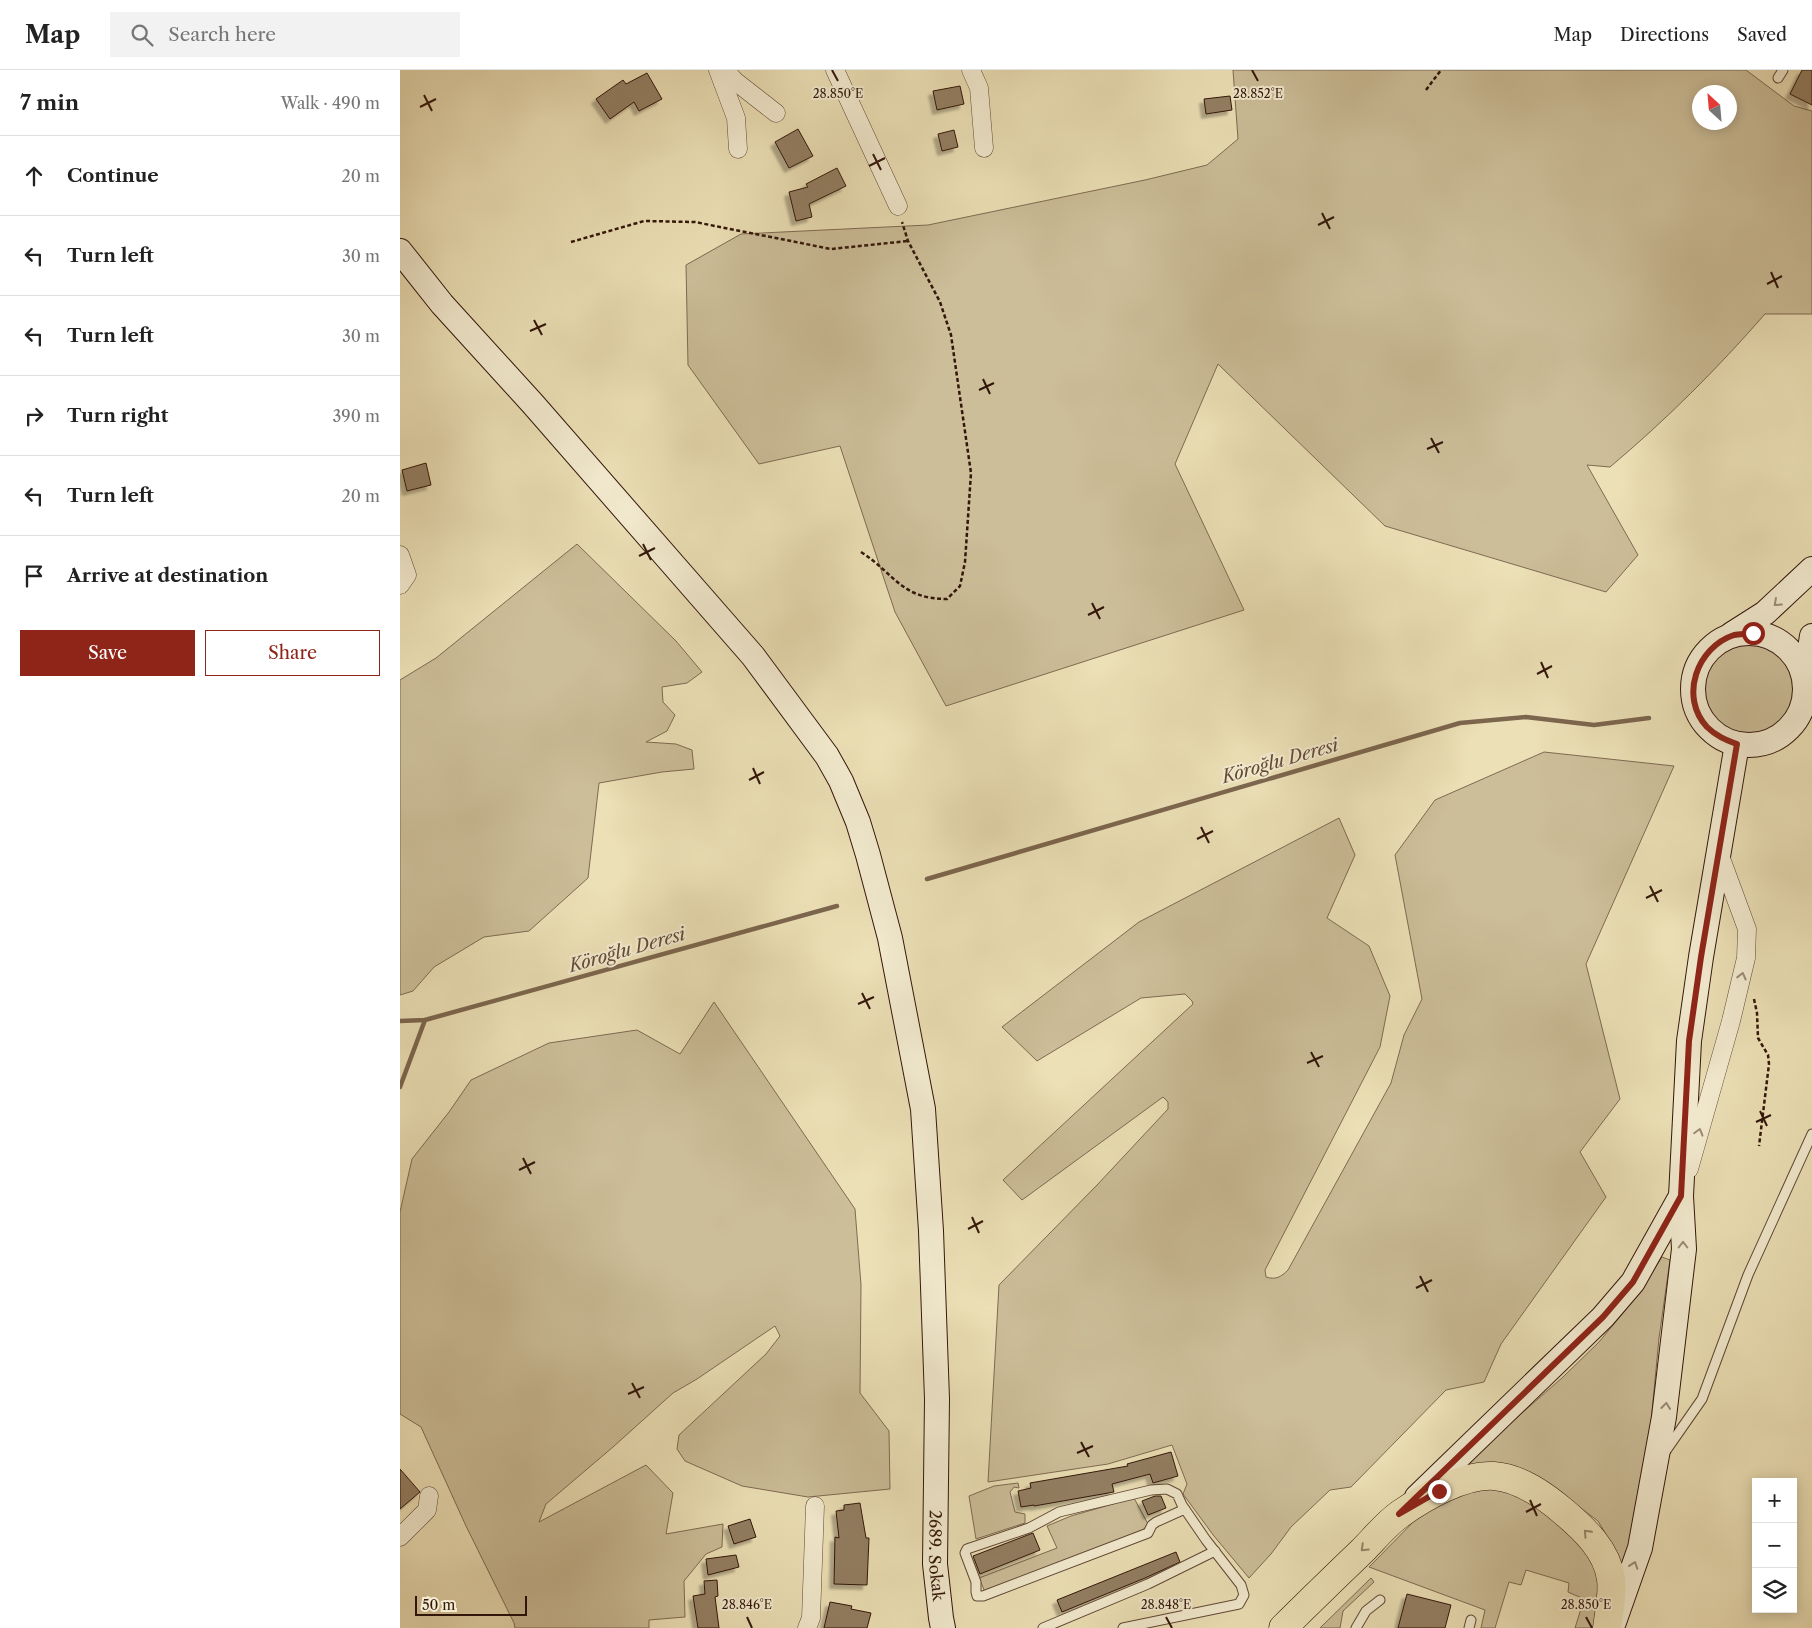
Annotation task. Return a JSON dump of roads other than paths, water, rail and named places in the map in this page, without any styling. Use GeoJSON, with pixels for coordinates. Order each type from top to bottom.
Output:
{"type":"FeatureCollection","features":[{"type":"Feature","properties":{"kind":"main road","name":"2689. Sokak"},"geometry":{"type":"LineString","coordinates":[[400,251],[442,304],[533,404],[753,656],[827,756],[841,781],[858,822],[890,938],[922,1109],[931,1231],[937,1399],[935,1564],[940,1618],[943,1628]]}},
{"type":"Feature","properties":{"kind":"main road"},"geometry":{"type":"LineString","coordinates":[[1812,569],[1765,613],[1717,643],[1704,656],[1696,673],[1693,692],[1697,710],[1706,726],[1720,738],[1737,744],[1755,745],[1773,740],[1788,730],[1799,716],[1805,698],[1805,680],[1812,636]]}},
{"type":"Feature","properties":{"kind":"main road"},"geometry":{"type":"LineString","coordinates":[[1717,643],[1734,635],[1753,633],[1772,638],[1788,648],[1799,663],[1805,680]]}},
{"type":"Feature","properties":{"kind":"main road"},"geometry":{"type":"LineString","coordinates":[[1612,1628],[1640,1548],[1664,1417],[1684,1249],[1681,1196],[1689,1041],[1701,957],[1737,744]]}},
{"type":"Feature","properties":{"kind":"main road"},"geometry":{"type":"LineString","coordinates":[[1283,1628],[1603,1317],[1633,1282],[1681,1196]]}},
{"type":"Feature","properties":{"kind":"main road"},"geometry":{"type":"LineString","coordinates":[[1399,1514],[1439,1491],[1475,1477],[1494,1476],[1515,1480],[1535,1490],[1576,1522],[1592,1538],[1603,1556],[1610,1578],[1607,1628]]}},
{"type":"Feature","properties":{"kind":"street"},"geometry":{"type":"LineString","coordinates":[[718,70],[736,118],[738,149]]}},
{"type":"Feature","properties":{"kind":"street"},"geometry":{"type":"LineString","coordinates":[[725,70],[735,81],[776,113]]}},
{"type":"Feature","properties":{"kind":"street"},"geometry":{"type":"LineString","coordinates":[[835,70],[898,206]]}},
{"type":"Feature","properties":{"kind":"street"},"geometry":{"type":"LineString","coordinates":[[971,70],[979,88],[984,148]]}},
{"type":"Feature","properties":{"kind":"street"},"geometry":{"type":"LineString","coordinates":[[400,555],[407,576],[400,585]]}},
{"type":"Feature","properties":{"kind":"street"},"geometry":{"type":"LineString","coordinates":[[1681,1196],[1728,1030],[1746,958],[1747,929],[1719,852]]}},
{"type":"Feature","properties":{"kind":"street"},"geometry":{"type":"LineString","coordinates":[[400,1537],[427,1510],[429,1496]]}},
{"type":"Feature","properties":{"kind":"street"},"geometry":{"type":"LineString","coordinates":[[807,1628],[811,1618],[815,1506]]}},
{"type":"Feature","properties":{"kind":"lane"},"geometry":{"type":"LineString","coordinates":[[1655,1466],[1702,1399],[1748,1275],[1812,1134]]}},
{"type":"Feature","properties":{"kind":"lane"},"geometry":{"type":"LineString","coordinates":[[1123,1628],[1239,1604],[1244,1595],[1241,1585],[1215,1552],[1185,1510],[1177,1494],[1173,1491],[1159,1489],[1059,1512],[1029,1528],[967,1549],[965,1553],[976,1582],[977,1596],[983,1596],[1148,1533],[1156,1522],[1185,1510]]}},
{"type":"Feature","properties":{"kind":"lane"},"geometry":{"type":"LineString","coordinates":[[1043,1628],[1148,1584],[1215,1552]]}},
{"type":"Feature","properties":{"kind":"lane"},"geometry":{"type":"LineString","coordinates":[[1356,1628],[1366,1611],[1380,1600]]}},
{"type":"Feature","properties":{"kind":"waterway","name":"Köroğlu Deresi"},"geometry":{"type":"LineString","coordinates":[[927,879],[1460,723],[1526,717],[1594,725],[1649,718]]}},
{"type":"Feature","properties":{"kind":"waterway","name":"Köroğlu Deresi"},"geometry":{"type":"LineString","coordinates":[[400,1021],[425,1020],[837,906]]}},
{"type":"Feature","properties":{"kind":"waterway","name":"Köroğlu Deresi"},"geometry":{"type":"LineString","coordinates":[[400,1087],[425,1020]]}}]}
